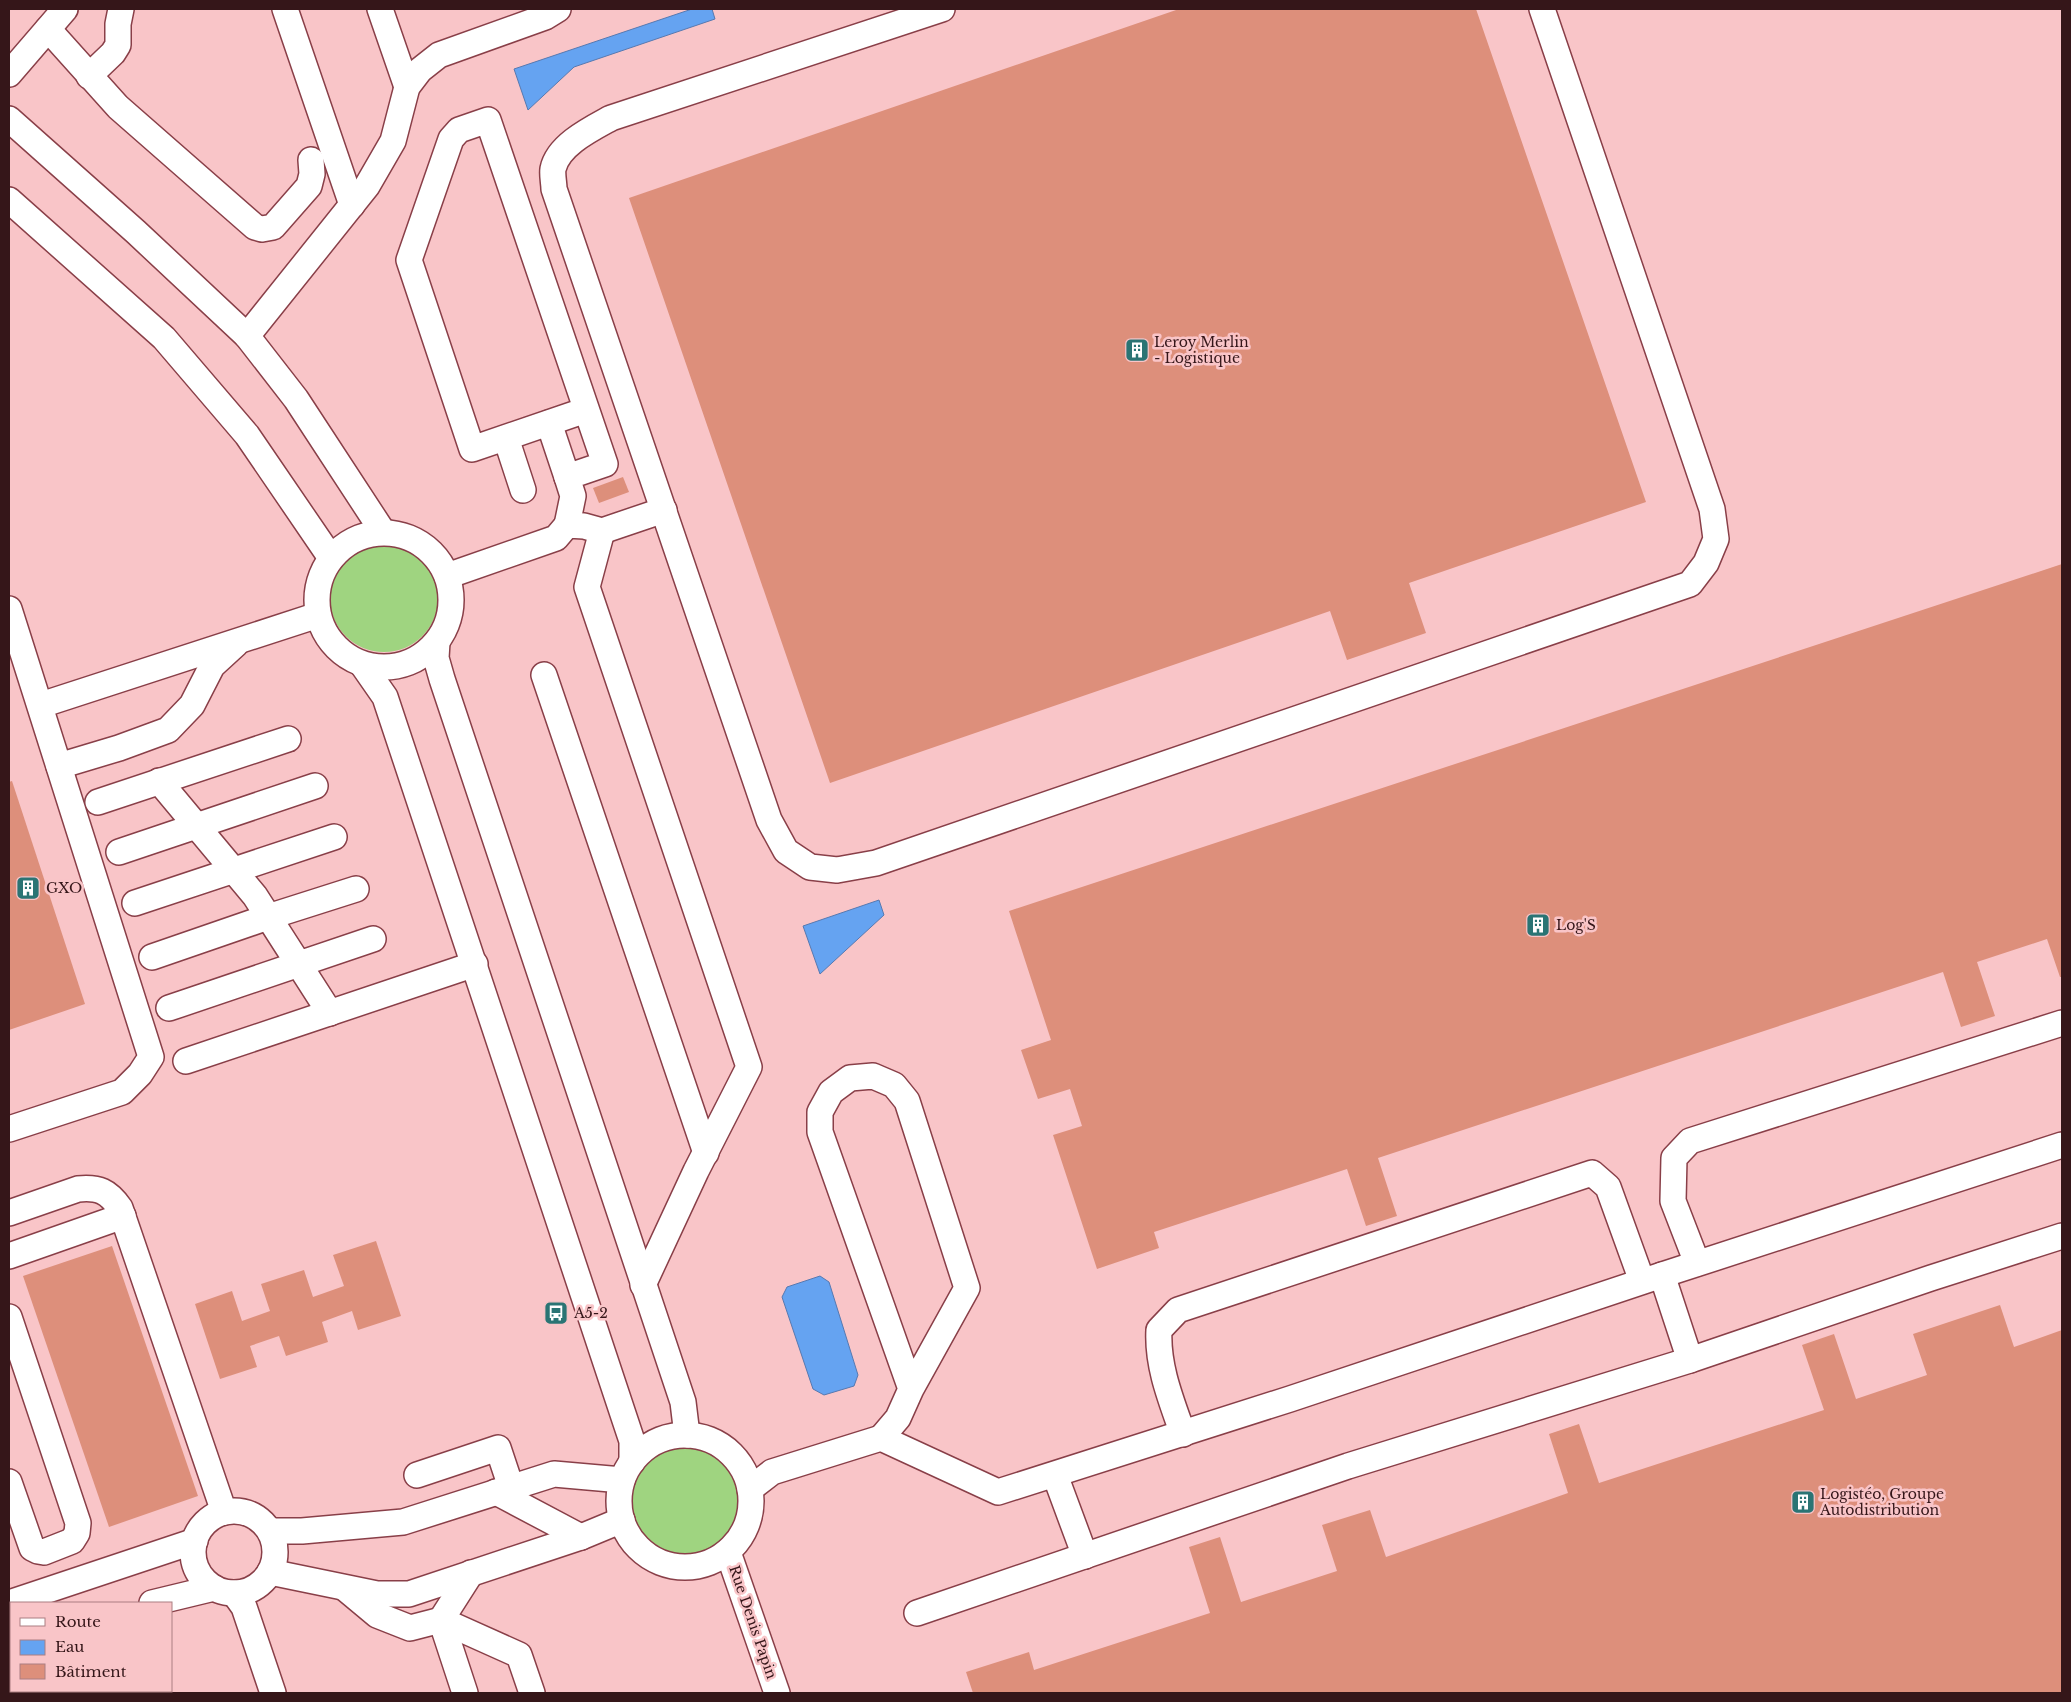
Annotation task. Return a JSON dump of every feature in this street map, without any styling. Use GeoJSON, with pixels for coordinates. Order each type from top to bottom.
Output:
{"type":"FeatureCollection","features":[{"type":"Feature","properties":{"kind":"street"},"geometry":{"type":"LineString","coordinates":[[9,74],[65,9]]}},
{"type":"Feature","properties":{"kind":"street"},"geometry":{"type":"LineString","coordinates":[[90,76],[113,53],[118,45],[118,24],[122,9]]}},
{"type":"Feature","properties":{"kind":"street"},"geometry":{"type":"LineString","coordinates":[[285,9],[352,205]]}},
{"type":"Feature","properties":{"kind":"street"},"geometry":{"type":"LineString","coordinates":[[380,9],[407,88]]}},
{"type":"Feature","properties":{"kind":"street"},"geometry":{"type":"LineString","coordinates":[[247,336],[367,186],[392,141],[407,88],[420,70],[439,55],[545,18],[558,9]]}},
{"type":"Feature","properties":{"kind":"street"},"geometry":{"type":"LineString","coordinates":[[942,9],[611,118],[578,136],[558,157],[552,170],[554,189],[769,820],[786,851],[810,867],[837,870],[885,860],[1690,584],[1706,563],[1716,540],[1712,509],[1542,9]]}},
{"type":"Feature","properties":{"kind":"street"},"geometry":{"type":"LineString","coordinates":[[48,29],[118,107],[255,228],[273,227],[309,186],[312,174],[311,160]]}},
{"type":"Feature","properties":{"kind":"street"},"geometry":{"type":"LineString","coordinates":[[9,120],[136,232],[247,336],[296,398],[384,532]]}},
{"type":"Feature","properties":{"kind":"street"},"geometry":{"type":"LineString","coordinates":[[567,477],[604,464],[586,410],[488,120],[459,130],[452,139],[410,260],[472,449],[586,410]]}},
{"type":"Feature","properties":{"kind":"street"},"geometry":{"type":"LineString","coordinates":[[9,200],[164,338],[247,435],[331,558]]}},
{"type":"Feature","properties":{"kind":"street"},"geometry":{"type":"LineString","coordinates":[[447,576],[556,538],[567,525],[573,496],[549,423]]}},
{"type":"Feature","properties":{"kind":"street"},"geometry":{"type":"LineString","coordinates":[[506,438],[523,490]]}},
{"type":"Feature","properties":{"kind":"street"},"geometry":{"type":"LineString","coordinates":[[567,525],[584,526],[602,532],[664,510]]}},
{"type":"Feature","properties":{"kind":"street"},"geometry":{"type":"LineString","coordinates":[[384,532],[404,535],[422,544],[437,558],[447,576],[451,593],[446,627],[437,642],[422,656],[403,665],[383,667],[362,664],[342,653],[327,636],[318,615],[317,595],[321,576],[331,558],[345,544],[364,536],[384,532]]}},
{"type":"Feature","properties":{"kind":"street"},"geometry":{"type":"LineString","coordinates":[[602,532],[587,587],[749,1067],[643,1285]]}},
{"type":"Feature","properties":{"kind":"street"},"geometry":{"type":"LineString","coordinates":[[9,609],[151,1056],[140,1074],[122,1092],[9,1129]]}},
{"type":"Feature","properties":{"kind":"street"},"geometry":{"type":"LineString","coordinates":[[40,705],[318,615]]}},
{"type":"Feature","properties":{"kind":"street"},"geometry":{"type":"LineString","coordinates":[[59,766],[119,748],[168,730],[192,705],[212,666],[240,640]]}},
{"type":"Feature","properties":{"kind":"street"},"geometry":{"type":"LineString","coordinates":[[437,642],[436,658],[442,678],[683,1402],[687,1435]]}},
{"type":"Feature","properties":{"kind":"street"},"geometry":{"type":"LineString","coordinates":[[270,1531],[302,1531],[403,1522],[554,1474],[627,1471],[647,1447],[666,1438],[687,1435],[709,1440],[728,1451],[742,1468],[750,1489],[750,1512],[743,1534],[728,1552],[710,1563],[688,1568],[667,1565],[647,1555],[631,1540],[622,1520],[619,1500],[627,1471],[632,1441],[628,1427],[385,697],[362,664]]}},
{"type":"Feature","properties":{"kind":"street"},"geometry":{"type":"LineString","coordinates":[[544,676],[706,1153]]}},
{"type":"Feature","properties":{"kind":"street"},"geometry":{"type":"LineString","coordinates":[[98,802],[288,739]]}},
{"type":"Feature","properties":{"kind":"street"},"geometry":{"type":"LineString","coordinates":[[159,781],[234,869],[268,917],[330,1013]]}},
{"type":"Feature","properties":{"kind":"street"},"geometry":{"type":"LineString","coordinates":[[119,852],[315,786]]}},
{"type":"Feature","properties":{"kind":"street"},"geometry":{"type":"LineString","coordinates":[[135,903],[334,837]]}},
{"type":"Feature","properties":{"kind":"street"},"geometry":{"type":"LineString","coordinates":[[152,957],[356,889]]}},
{"type":"Feature","properties":{"kind":"street"},"geometry":{"type":"LineString","coordinates":[[169,1008],[373,939]]}},
{"type":"Feature","properties":{"kind":"street"},"geometry":{"type":"LineString","coordinates":[[186,1061],[475,964]]}},
{"type":"Feature","properties":{"kind":"street"},"geometry":{"type":"LineString","coordinates":[[1697,1263],[1673,1201],[1674,1158],[1690,1141],[2062,1023]]}},
{"type":"Feature","properties":{"kind":"street"},"geometry":{"type":"LineString","coordinates":[[750,1489],[772,1472],[881,1438],[898,1418],[967,1288],[907,1101],[894,1085],[874,1076],[850,1078],[831,1092],[820,1112],[820,1132],[912,1389]]}},
{"type":"Feature","properties":{"kind":"street"},"geometry":{"type":"LineString","coordinates":[[881,1438],[998,1492],[1183,1434],[1697,1263],[2062,1145]]}},
{"type":"Feature","properties":{"kind":"street"},"geometry":{"type":"LineString","coordinates":[[1183,1434],[1165,1383],[1158,1346],[1158,1330],[1178,1310],[1592,1173],[1608,1187],[1690,1360]]}},
{"type":"Feature","properties":{"kind":"street"},"geometry":{"type":"LineString","coordinates":[[9,1214],[78,1189],[89,1188],[99,1190],[112,1196],[123,1216],[224,1512]]}},
{"type":"Feature","properties":{"kind":"street"},"geometry":{"type":"LineString","coordinates":[[9,1256],[123,1216]]}},
{"type":"Feature","properties":{"kind":"street"},"geometry":{"type":"LineString","coordinates":[[917,1613],[1348,1466],[1690,1360],[1931,1278],[2062,1236]]}},
{"type":"Feature","properties":{"kind":"street"},"geometry":{"type":"LineString","coordinates":[[9,1317],[78,1523],[77,1533],[72,1541],[44,1552],[38,1552],[32,1548],[9,1482]]}},
{"type":"Feature","properties":{"kind":"street"},"geometry":{"type":"LineString","coordinates":[[417,1475],[498,1448],[504,1490]]}},
{"type":"Feature","properties":{"kind":"street"},"geometry":{"type":"LineString","coordinates":[[1055,1475],[1084,1556]]}},
{"type":"Feature","properties":{"kind":"street"},"geometry":{"type":"LineString","coordinates":[[504,1490],[581,1537]]}},
{"type":"Feature","properties":{"kind":"street"},"geometry":{"type":"LineString","coordinates":[[158,1602],[224,1590],[255,1588],[270,1572],[276,1552],[270,1531],[255,1516],[234,1511],[214,1516],[199,1531],[195,1541],[194,1557],[199,1572],[224,1590],[244,1606],[273,1693]]}},
{"type":"Feature","properties":{"kind":"street"},"geometry":{"type":"LineString","coordinates":[[270,1572],[377,1594],[409,1594],[581,1537],[622,1520]]}},
{"type":"Feature","properties":{"kind":"street"},"geometry":{"type":"LineString","coordinates":[[12,1602],[195,1541]]}},
{"type":"Feature","properties":{"kind":"street","name":"Rue Denis Papin"},"geometry":{"type":"LineString","coordinates":[[728,1552],[777,1693]]}},
{"type":"Feature","properties":{"kind":"street"},"geometry":{"type":"LineString","coordinates":[[441,1620],[471,1573]]}},
{"type":"Feature","properties":{"kind":"street"},"geometry":{"type":"LineString","coordinates":[[346,1589],[377,1615],[410,1628],[441,1620],[519,1655],[532,1693]]}},
{"type":"Feature","properties":{"kind":"street"},"geometry":{"type":"LineString","coordinates":[[441,1620],[465,1693]]}},
{"type":"Feature","properties":{"kind":"green space"},"geometry":{"type":"Polygon","coordinates":[[[384,544],[414,553],[422,560],[429,568],[438,598],[429,628],[422,636],[414,643],[384,652],[354,643],[346,636],[339,628],[330,598],[339,568],[346,560],[354,553],[384,544]]]}},
{"type":"Feature","properties":{"kind":"green space"},"geometry":{"type":"Polygon","coordinates":[[[684,1447],[705,1451],[722,1463],[734,1480],[738,1501],[734,1522],[722,1539],[705,1551],[684,1555],[663,1551],[646,1539],[634,1522],[630,1501],[634,1480],[646,1463],[663,1451],[684,1447]]]}},
{"type":"Feature","properties":{"kind":"water"},"geometry":{"type":"Polygon","coordinates":[[[692,9],[712,9],[715,19],[574,67],[528,110],[514,69],[692,9]]]}},
{"type":"Feature","properties":{"kind":"water"},"geometry":{"type":"Polygon","coordinates":[[[879,900],[884,915],[820,974],[803,926],[879,900]]]}},
{"type":"Feature","properties":{"kind":"water"},"geometry":{"type":"Polygon","coordinates":[[[820,1276],[829,1282],[858,1375],[854,1386],[824,1395],[813,1389],[782,1297],[787,1287],[820,1276]]]}},
{"type":"Feature","properties":{"kind":"building","name":"Leroy Merlin - Logistique"},"geometry":{"type":"Polygon","coordinates":[[[1179,9],[1476,9],[1646,502],[1409,583],[1426,633],[1347,660],[1330,611],[830,783],[629,198],[1179,9]]]}},
{"type":"Feature","properties":{"kind":"building"},"geometry":{"type":"Polygon","coordinates":[[[623,477],[629,492],[599,503],[593,488],[623,477]]]}},
{"type":"Feature","properties":{"kind":"building","name":"Log'S"},"geometry":{"type":"Polygon","coordinates":[[[2062,564],[2062,977],[2060,977],[2047,939],[1977,962],[1995,1016],[1961,1027],[1943,972],[1378,1158],[1397,1216],[1366,1226],[1347,1169],[1154,1232],[1159,1248],[1097,1269],[1053,1135],[1082,1126],[1070,1089],[1038,1099],[1021,1050],[1051,1040],[1009,911],[2062,564]]]}},
{"type":"Feature","properties":{"kind":"building","name":"GXO"},"geometry":{"type":"Polygon","coordinates":[[[12,781],[85,1004],[9,1030],[9,782],[12,781]]]}},
{"type":"Feature","properties":{"kind":"building"},"geometry":{"type":"Polygon","coordinates":[[[376,1241],[401,1316],[358,1330],[352,1311],[322,1322],[328,1342],[286,1356],[279,1336],[250,1346],[257,1367],[220,1379],[195,1304],[232,1291],[242,1321],[270,1311],[261,1284],[304,1270],[313,1297],[344,1286],[333,1255],[376,1241]]]}},
{"type":"Feature","properties":{"kind":"building"},"geometry":{"type":"Polygon","coordinates":[[[112,1246],[198,1496],[109,1527],[23,1276],[112,1246]]]}},
{"type":"Feature","properties":{"kind":"building","name":"Logistéo, Groupe Autodistribution"},"geometry":{"type":"Polygon","coordinates":[[[2000,1305],[2014,1347],[2062,1330],[2062,1693],[973,1693],[966,1672],[1029,1652],[1034,1670],[1210,1613],[1189,1547],[1220,1537],[1241,1602],[1337,1571],[1322,1525],[1370,1510],[1386,1557],[1568,1493],[1549,1434],[1579,1424],[1599,1483],[1824,1410],[1802,1345],[1834,1334],[1856,1399],[1927,1375],[1913,1334],[2000,1305]]]}},
{"type":"Feature","properties":{"kind":"place","name":"Leroy Merlin - Logistique"},"geometry":{"type":"Point","coordinates":[1137,350]}},
{"type":"Feature","properties":{"kind":"place","name":"GXO"},"geometry":{"type":"Point","coordinates":[28,888]}},
{"type":"Feature","properties":{"kind":"place","name":"Log'S"},"geometry":{"type":"Point","coordinates":[1538,925]}},
{"type":"Feature","properties":{"kind":"place","name":"A5-2"},"geometry":{"type":"Point","coordinates":[556,1313]}},
{"type":"Feature","properties":{"kind":"place","name":"Logistéo, Groupe Autodistribution"},"geometry":{"type":"Point","coordinates":[1803,1502]}}]}
